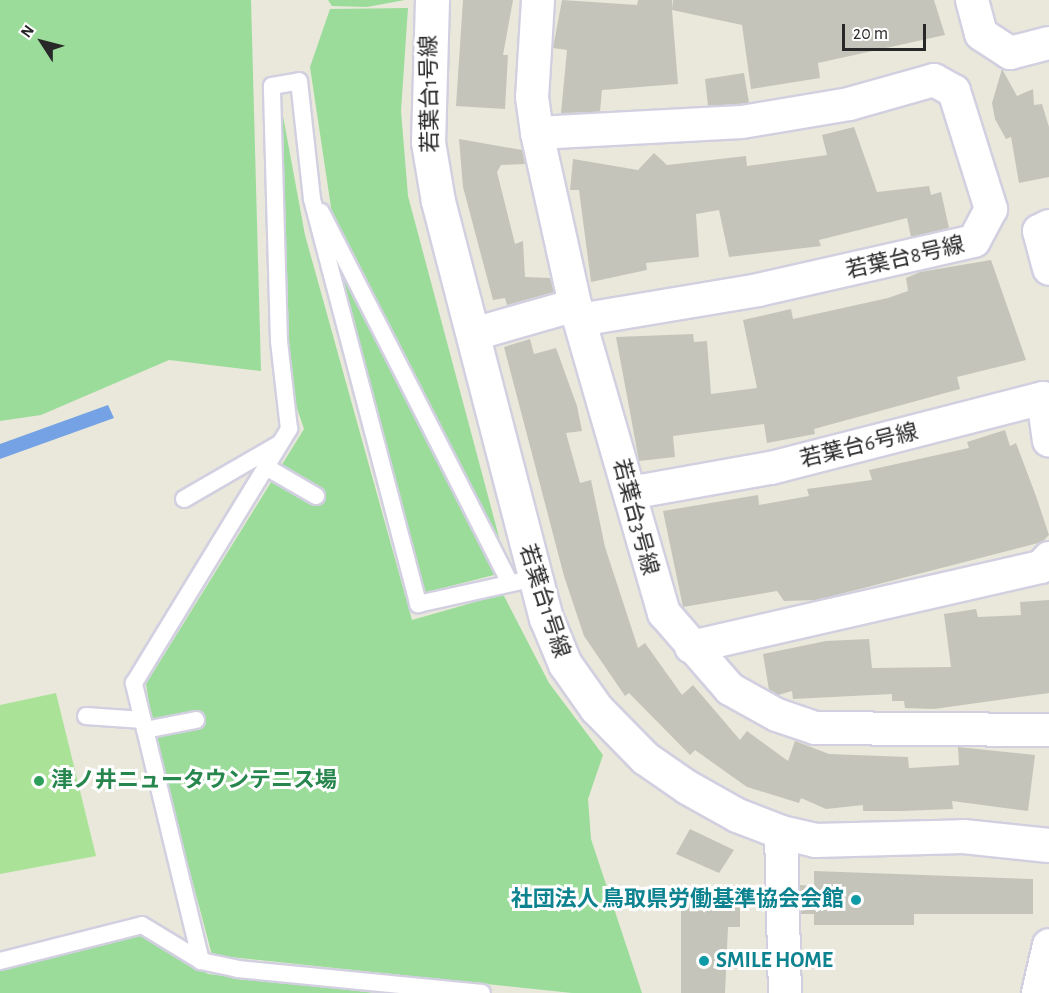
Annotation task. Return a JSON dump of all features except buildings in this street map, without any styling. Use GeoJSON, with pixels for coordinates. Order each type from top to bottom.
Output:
{"type":"FeatureCollection","features":[{"type":"Feature","properties":{"kind":"street","name":"若葉台1号線"},"geometry":{"type":"LineString","coordinates":[[432,0],[428,142],[474,334],[522,580],[565,664],[610,728],[687,787],[737,815],[781,832],[815,840],[963,836],[1049,845]]}},
{"type":"Feature","properties":{"kind":"street","name":"若葉台3号線"},"geometry":{"type":"LineString","coordinates":[[538,0],[532,97],[537,133],[577,312],[630,493],[647,568],[664,613],[730,689],[777,715],[815,728],[1049,730]]}},
{"type":"Feature","properties":{"kind":"street"},"geometry":{"type":"LineString","coordinates":[[972,0],[981,34],[1010,53],[1049,43]]}},
{"type":"Feature","properties":{"kind":"street","name":"若葉台8号線"},"geometry":{"type":"LineString","coordinates":[[474,334],[577,312],[759,290],[974,241],[991,209],[954,91],[934,80],[849,104],[742,122],[537,133]]}},
{"type":"Feature","properties":{"kind":"street"},"geometry":{"type":"LineString","coordinates":[[1049,226],[1040,231],[1049,269]]}},
{"type":"Feature","properties":{"kind":"street","name":"若葉台6号線"},"geometry":{"type":"LineString","coordinates":[[630,493],[771,468],[1043,398],[1049,441]]}},
{"type":"Feature","properties":{"kind":"street"},"geometry":{"type":"LineString","coordinates":[[692,647],[1041,567],[1049,558]]}},
{"type":"Feature","properties":{"kind":"street"},"geometry":{"type":"LineString","coordinates":[[781,832],[785,993]]}},
{"type":"Feature","properties":{"kind":"street"},"geometry":{"type":"LineString","coordinates":[[1038,993],[1049,945]]}},
{"type":"Feature","properties":{"kind":"lane"},"geometry":{"type":"LineString","coordinates":[[201,961],[134,683],[290,429],[279,341],[272,86],[299,81],[312,199],[418,604],[522,580],[345,251],[312,199]]}},
{"type":"Feature","properties":{"kind":"lane"},"geometry":{"type":"LineString","coordinates":[[184,499],[282,442]]}},
{"type":"Feature","properties":{"kind":"lane"},"geometry":{"type":"LineString","coordinates":[[266,467],[316,496]]}},
{"type":"Feature","properties":{"kind":"lane"},"geometry":{"type":"LineString","coordinates":[[86,716],[144,725],[196,720]]}},
{"type":"Feature","properties":{"kind":"lane"},"geometry":{"type":"LineString","coordinates":[[0,962],[142,925],[201,961],[238,969],[482,993]]}},
{"type":"Feature","properties":{"kind":"green space"},"geometry":{"type":"Polygon","coordinates":[[[0,0],[251,0],[261,371],[169,360],[41,415],[0,421],[0,0]]]}},
{"type":"Feature","properties":{"kind":"green space"},"geometry":{"type":"Polygon","coordinates":[[[328,0],[405,0],[367,7],[332,6],[328,0]]]}},
{"type":"Feature","properties":{"kind":"green space"},"geometry":{"type":"Polygon","coordinates":[[[408,8],[401,111],[408,196],[504,556],[332,214],[310,67],[330,9],[408,8]]]}},
{"type":"Feature","properties":{"kind":"green space"},"geometry":{"type":"Polygon","coordinates":[[[283,116],[305,235],[412,620],[503,594],[549,683],[603,755],[588,799],[591,839],[642,993],[572,993],[212,955],[154,735],[146,684],[304,429],[290,388],[277,117],[283,116]]]}},
{"type":"Feature","properties":{"kind":"green space"},"geometry":{"type":"Polygon","coordinates":[[[323,225],[498,574],[423,593],[323,225]]]}},
{"type":"Feature","properties":{"kind":"green space","name":"津ノ井ニュータウンテニス場"},"geometry":{"type":"Polygon","coordinates":[[[56,693],[96,856],[0,874],[0,705],[56,693]]]}},
{"type":"Feature","properties":{"kind":"green space"},"geometry":{"type":"Polygon","coordinates":[[[141,933],[208,974],[375,993],[0,993],[0,971],[141,933]]]}},
{"type":"Feature","properties":{"kind":"water"},"geometry":{"type":"Polygon","coordinates":[[[108,405],[114,418],[0,459],[0,444],[108,405]]]}},
{"type":"Feature","properties":{"kind":"place","name":"津ノ井ニュータウンテニス場"},"geometry":{"type":"Point","coordinates":[39,781]}},
{"type":"Feature","properties":{"kind":"place","name":"社団法人 鳥取県労働基準協会会館"},"geometry":{"type":"Point","coordinates":[856,900]}},
{"type":"Feature","properties":{"kind":"place","name":"SMILE HOME"},"geometry":{"type":"Point","coordinates":[704,961]}}]}
